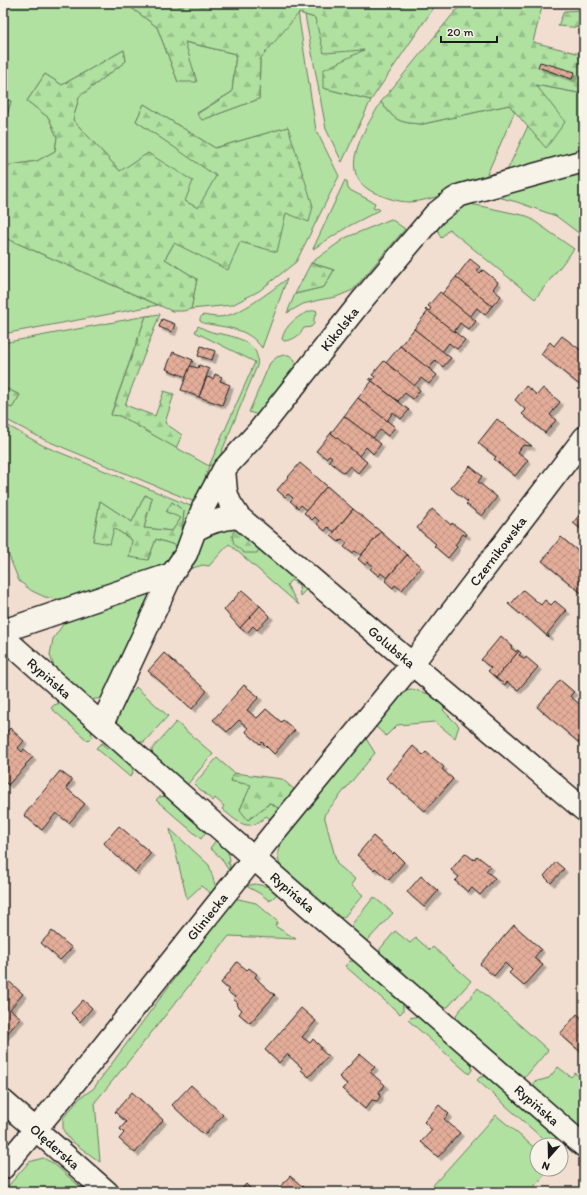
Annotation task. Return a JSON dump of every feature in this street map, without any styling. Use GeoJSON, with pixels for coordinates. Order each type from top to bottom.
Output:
{"type":"FeatureCollection","features":[{"type":"Feature","properties":{"kind":"street","name":"Kikolska"},"geometry":{"type":"LineString","coordinates":[[102,724],[172,574],[186,554],[203,508],[216,481],[224,469],[258,432],[363,299],[435,214],[461,195],[584,161]]}},
{"type":"Feature","properties":{"kind":"street","name":"Czernikowska"},"geometry":{"type":"LineString","coordinates":[[412,664],[584,438]]}},
{"type":"Feature","properties":{"kind":"street","name":"Golubska"},"geometry":{"type":"LineString","coordinates":[[224,469],[226,492],[230,503],[239,517],[584,810]]}},
{"type":"Feature","properties":{"kind":"street"},"geometry":{"type":"LineString","coordinates":[[195,530],[217,520],[228,517],[239,517]]}},
{"type":"Feature","properties":{"kind":"street"},"geometry":{"type":"LineString","coordinates":[[3,631],[172,574]]}},
{"type":"Feature","properties":{"kind":"street","name":"Rypińska"},"geometry":{"type":"LineString","coordinates":[[3,637],[584,1146]]}},
{"type":"Feature","properties":{"kind":"street","name":"Gliniecka"},"geometry":{"type":"LineString","coordinates":[[3,1168],[35,1128],[67,1092],[254,858],[412,664]]}},
{"type":"Feature","properties":{"kind":"street","name":"Olęderska"},"geometry":{"type":"LineString","coordinates":[[3,1101],[107,1192]]}},
{"type":"Feature","properties":{"kind":"green space"},"geometry":{"type":"Polygon","coordinates":[[[3,3],[125,3],[157,27],[178,82],[184,42],[236,54],[232,92],[197,113],[202,120],[259,99],[260,59],[298,12],[316,130],[339,176],[296,262],[259,291],[232,305],[191,309],[197,279],[165,259],[174,243],[288,127],[215,148],[144,104],[136,121],[217,176],[198,208],[120,171],[73,120],[79,97],[126,61],[124,50],[62,85],[45,74],[27,101],[49,118],[57,137],[55,151],[37,161],[5,166],[3,218],[3,129],[11,101],[3,99],[3,3]]]}},
{"type":"Feature","properties":{"kind":"green space"},"geometry":{"type":"Polygon","coordinates":[[[125,3],[437,3],[371,100],[323,88],[323,70],[364,50],[324,53],[315,18],[299,13],[260,59],[259,99],[202,120],[197,114],[232,92],[236,54],[185,42],[197,82],[178,82],[157,27],[125,3]]]}},
{"type":"Feature","properties":{"kind":"green space"},"geometry":{"type":"Polygon","coordinates":[[[462,3],[543,3],[533,42],[584,55],[584,94],[536,85],[565,122],[546,148],[509,105],[423,124],[408,123],[398,120],[381,102],[462,3]]]}},
{"type":"Feature","properties":{"kind":"green space"},"geometry":{"type":"Polygon","coordinates":[[[584,10],[584,28],[558,26],[564,11],[584,10]]]}},
{"type":"Feature","properties":{"kind":"green space"},"geometry":{"type":"Polygon","coordinates":[[[305,15],[315,18],[365,50],[323,88],[371,100],[342,162],[326,129],[305,15]]]}},
{"type":"Feature","properties":{"kind":"green space"},"geometry":{"type":"Polygon","coordinates":[[[124,50],[126,61],[79,97],[73,120],[120,171],[148,153],[193,181],[185,201],[198,208],[216,176],[136,121],[144,104],[215,148],[288,127],[313,206],[309,222],[286,213],[277,252],[240,242],[228,270],[174,243],[165,259],[197,279],[191,309],[183,311],[172,311],[3,237],[5,166],[37,161],[55,151],[57,137],[49,118],[27,101],[45,74],[62,85],[124,50]]]}},
{"type":"Feature","properties":{"kind":"green space"},"geometry":{"type":"Polygon","coordinates":[[[535,85],[584,94],[584,150],[504,177],[528,126],[546,147],[535,85]]]}},
{"type":"Feature","properties":{"kind":"green space"},"geometry":{"type":"Polygon","coordinates":[[[3,99],[11,101],[3,129],[3,99]]]}},
{"type":"Feature","properties":{"kind":"green space"},"geometry":{"type":"Polygon","coordinates":[[[381,102],[398,120],[415,124],[423,124],[509,105],[515,111],[484,181],[437,197],[406,202],[375,193],[363,185],[356,174],[354,163],[361,137],[381,102]]]}},
{"type":"Feature","properties":{"kind":"green space"},"geometry":{"type":"Polygon","coordinates":[[[584,167],[584,237],[556,216],[517,202],[490,195],[584,167]]]}},
{"type":"Feature","properties":{"kind":"green space"},"geometry":{"type":"Polygon","coordinates":[[[345,180],[347,182],[348,189],[375,203],[373,208],[378,208],[380,210],[349,226],[313,249],[345,180]]]}},
{"type":"Feature","properties":{"kind":"green space"},"geometry":{"type":"Polygon","coordinates":[[[466,203],[527,216],[574,249],[535,299],[449,229],[441,238],[437,229],[447,212],[466,203]]]}},
{"type":"Feature","properties":{"kind":"green space"},"geometry":{"type":"Polygon","coordinates":[[[391,219],[405,229],[353,290],[336,297],[303,304],[287,313],[295,294],[324,287],[334,270],[311,263],[345,238],[391,219]]]}},
{"type":"Feature","properties":{"kind":"green space"},"geometry":{"type":"Polygon","coordinates":[[[3,237],[158,305],[3,334],[3,237]]]}},
{"type":"Feature","properties":{"kind":"green space"},"geometry":{"type":"Polygon","coordinates":[[[311,263],[334,270],[324,287],[295,294],[311,263]]]}},
{"type":"Feature","properties":{"kind":"green space"},"geometry":{"type":"Polygon","coordinates":[[[287,279],[262,348],[256,341],[243,332],[200,321],[200,318],[203,315],[219,317],[227,316],[245,308],[287,279]]]}},
{"type":"Feature","properties":{"kind":"green space"},"geometry":{"type":"Polygon","coordinates":[[[316,310],[317,313],[314,318],[314,324],[311,327],[304,328],[293,339],[284,341],[282,339],[290,324],[305,313],[316,310]]]}},
{"type":"Feature","properties":{"kind":"green space"},"geometry":{"type":"Polygon","coordinates":[[[160,314],[125,405],[155,416],[164,391],[174,394],[165,423],[182,435],[176,448],[120,416],[111,415],[146,316],[160,314]]]}},
{"type":"Feature","properties":{"kind":"green space"},"geometry":{"type":"Polygon","coordinates":[[[146,316],[111,414],[120,416],[209,466],[197,503],[45,440],[3,418],[3,404],[12,408],[20,395],[3,387],[3,343],[146,316]]]}},
{"type":"Feature","properties":{"kind":"green space"},"geometry":{"type":"Polygon","coordinates":[[[198,326],[212,332],[238,338],[251,346],[255,351],[257,358],[257,366],[217,463],[209,466],[255,362],[195,332],[198,326]]]}},
{"type":"Feature","properties":{"kind":"green space"},"geometry":{"type":"Polygon","coordinates":[[[289,355],[295,360],[294,370],[261,416],[249,412],[270,363],[277,357],[289,355]]]}},
{"type":"Feature","properties":{"kind":"green space"},"geometry":{"type":"Polygon","coordinates":[[[3,387],[20,395],[12,408],[3,404],[3,387]]]}},
{"type":"Feature","properties":{"kind":"green space"},"geometry":{"type":"Polygon","coordinates":[[[3,423],[44,446],[198,509],[190,530],[182,530],[184,511],[172,502],[181,518],[172,531],[144,528],[152,498],[145,495],[132,522],[100,501],[93,541],[114,528],[132,540],[148,560],[156,539],[181,547],[164,568],[72,598],[57,599],[45,597],[32,591],[19,581],[3,541],[3,423]]]}},
{"type":"Feature","properties":{"kind":"green space"},"geometry":{"type":"Polygon","coordinates":[[[145,495],[152,498],[144,528],[172,531],[181,518],[166,512],[172,502],[184,511],[182,530],[190,530],[181,547],[156,539],[148,560],[129,557],[132,540],[114,528],[110,544],[93,541],[100,501],[132,522],[145,495]]]}},
{"type":"Feature","properties":{"kind":"green space"},"geometry":{"type":"Polygon","coordinates":[[[234,525],[309,587],[300,596],[299,585],[291,580],[287,585],[299,605],[229,544],[209,566],[203,565],[189,569],[186,567],[203,533],[234,525]]]}},
{"type":"Feature","properties":{"kind":"green space"},"geometry":{"type":"Polygon","coordinates":[[[239,530],[260,547],[257,553],[244,553],[234,544],[232,536],[234,531],[239,530]]]}},
{"type":"Feature","properties":{"kind":"green space"},"geometry":{"type":"Polygon","coordinates":[[[159,588],[106,694],[102,698],[90,700],[56,673],[50,655],[53,639],[64,623],[78,613],[159,588]]]}},
{"type":"Feature","properties":{"kind":"green space"},"geometry":{"type":"Polygon","coordinates":[[[136,687],[168,716],[144,742],[137,742],[115,723],[115,717],[120,699],[128,697],[136,687]]]}},
{"type":"Feature","properties":{"kind":"green space"},"geometry":{"type":"Polygon","coordinates":[[[412,689],[429,694],[447,705],[443,710],[459,726],[455,738],[435,722],[397,725],[386,736],[373,724],[404,690],[412,689]]]}},
{"type":"Feature","properties":{"kind":"green space"},"geometry":{"type":"Polygon","coordinates":[[[63,703],[91,730],[92,737],[88,741],[51,708],[63,703]]]}},
{"type":"Feature","properties":{"kind":"green space"},"geometry":{"type":"Polygon","coordinates":[[[176,722],[213,754],[186,786],[152,756],[152,749],[176,722]]]}},
{"type":"Feature","properties":{"kind":"green space"},"geometry":{"type":"Polygon","coordinates":[[[363,734],[375,753],[324,815],[337,864],[355,879],[351,885],[363,895],[344,917],[337,918],[285,873],[279,863],[278,854],[280,845],[285,835],[363,734]]]}},
{"type":"Feature","properties":{"kind":"green space"},"geometry":{"type":"Polygon","coordinates":[[[103,743],[103,745],[107,748],[109,745],[132,765],[133,773],[130,777],[96,748],[103,743]]]}},
{"type":"Feature","properties":{"kind":"green space"},"geometry":{"type":"Polygon","coordinates":[[[217,758],[234,773],[231,781],[252,785],[240,809],[248,820],[270,803],[280,809],[272,820],[266,816],[254,824],[248,825],[238,822],[222,809],[224,806],[215,798],[213,801],[194,784],[217,758]]]}},
{"type":"Feature","properties":{"kind":"green space"},"geometry":{"type":"Polygon","coordinates":[[[234,773],[282,779],[296,791],[280,809],[270,803],[248,820],[240,810],[251,785],[231,781],[234,773]]]}},
{"type":"Feature","properties":{"kind":"green space"},"geometry":{"type":"Polygon","coordinates":[[[168,796],[207,830],[201,839],[156,800],[159,797],[168,796]]]}},
{"type":"Feature","properties":{"kind":"green space"},"geometry":{"type":"Polygon","coordinates":[[[170,829],[209,865],[216,888],[213,895],[201,886],[187,899],[170,829]]]}},
{"type":"Feature","properties":{"kind":"green space"},"geometry":{"type":"Polygon","coordinates":[[[217,839],[228,852],[230,862],[228,862],[228,864],[230,864],[229,871],[221,858],[210,848],[217,839]]]}},
{"type":"Feature","properties":{"kind":"green space"},"geometry":{"type":"Polygon","coordinates":[[[255,884],[270,887],[278,893],[270,901],[246,886],[255,884]]]}},
{"type":"Feature","properties":{"kind":"green space"},"geometry":{"type":"Polygon","coordinates":[[[374,897],[393,913],[368,940],[364,941],[353,932],[352,924],[374,897]]]}},
{"type":"Feature","properties":{"kind":"green space"},"geometry":{"type":"Polygon","coordinates":[[[234,898],[256,903],[278,922],[275,926],[296,939],[229,936],[95,1102],[100,1162],[70,1140],[63,1130],[63,1118],[81,1097],[93,1089],[234,898]]]}},
{"type":"Feature","properties":{"kind":"green space"},"geometry":{"type":"Polygon","coordinates":[[[395,931],[410,943],[416,938],[430,950],[433,947],[471,981],[448,1007],[440,1008],[380,956],[380,949],[395,931]]]}},
{"type":"Feature","properties":{"kind":"green space"},"geometry":{"type":"Polygon","coordinates":[[[350,961],[357,961],[403,1002],[403,1011],[400,1014],[345,966],[350,961]]]}},
{"type":"Feature","properties":{"kind":"green space"},"geometry":{"type":"Polygon","coordinates":[[[478,988],[548,1050],[526,1076],[518,1076],[457,1023],[456,1015],[478,988]]]}},
{"type":"Feature","properties":{"kind":"green space"},"geometry":{"type":"Polygon","coordinates":[[[419,1016],[471,1062],[472,1070],[469,1074],[408,1020],[419,1016]]]}},
{"type":"Feature","properties":{"kind":"green space"},"geometry":{"type":"Polygon","coordinates":[[[558,1067],[571,1077],[575,1073],[584,1081],[584,1128],[580,1129],[534,1091],[534,1082],[549,1078],[558,1067]]]}},
{"type":"Feature","properties":{"kind":"green space"},"geometry":{"type":"Polygon","coordinates":[[[488,1076],[556,1135],[556,1137],[541,1137],[477,1080],[480,1077],[488,1076]]]}},
{"type":"Feature","properties":{"kind":"green space"},"geometry":{"type":"Polygon","coordinates":[[[496,1115],[529,1143],[529,1177],[543,1177],[529,1192],[427,1192],[496,1115]]]}},
{"type":"Feature","properties":{"kind":"green space"},"geometry":{"type":"Polygon","coordinates":[[[43,1158],[53,1163],[86,1192],[3,1192],[29,1162],[43,1158]]]}},
{"type":"Feature","properties":{"kind":"building"},"geometry":{"type":"Polygon","coordinates":[[[540,62],[575,72],[572,79],[538,67],[540,62]]]}},
{"type":"Feature","properties":{"kind":"building"},"geometry":{"type":"Polygon","coordinates":[[[470,259],[480,267],[477,271],[480,273],[483,270],[498,282],[493,289],[501,296],[492,306],[456,277],[470,259]]]}},
{"type":"Feature","properties":{"kind":"building"},"geometry":{"type":"Polygon","coordinates":[[[456,277],[492,306],[485,315],[477,308],[470,317],[442,294],[456,277]]]}},
{"type":"Feature","properties":{"kind":"building"},"geometry":{"type":"Polygon","coordinates":[[[440,292],[476,321],[469,330],[460,323],[454,332],[425,310],[426,309],[429,311],[431,308],[428,306],[440,292]]]}},
{"type":"Feature","properties":{"kind":"building"},"geometry":{"type":"Polygon","coordinates":[[[428,311],[465,340],[457,349],[449,343],[442,352],[414,329],[428,311]]]}},
{"type":"Feature","properties":{"kind":"building"},"geometry":{"type":"Polygon","coordinates":[[[162,319],[175,324],[172,332],[159,327],[162,319]]]}},
{"type":"Feature","properties":{"kind":"building"},"geometry":{"type":"Polygon","coordinates":[[[414,329],[451,358],[443,367],[435,360],[429,369],[400,346],[414,329]]]}},
{"type":"Feature","properties":{"kind":"building"},"geometry":{"type":"Polygon","coordinates":[[[562,336],[584,354],[581,361],[584,364],[584,385],[582,387],[541,354],[550,342],[554,346],[562,336]]]}},
{"type":"Feature","properties":{"kind":"building"},"geometry":{"type":"Polygon","coordinates":[[[201,346],[215,351],[212,360],[198,356],[201,346]]]}},
{"type":"Feature","properties":{"kind":"building"},"geometry":{"type":"Polygon","coordinates":[[[400,346],[437,375],[429,384],[421,378],[414,386],[386,363],[400,346]]]}},
{"type":"Feature","properties":{"kind":"building"},"geometry":{"type":"Polygon","coordinates":[[[173,352],[193,360],[186,377],[166,369],[173,352]]]}},
{"type":"Feature","properties":{"kind":"building"},"geometry":{"type":"Polygon","coordinates":[[[384,361],[420,390],[413,399],[405,393],[398,401],[369,379],[370,378],[373,380],[375,377],[372,375],[384,361]]]}},
{"type":"Feature","properties":{"kind":"building"},"geometry":{"type":"Polygon","coordinates":[[[199,365],[209,369],[199,397],[181,390],[190,366],[198,368],[199,365]]]}},
{"type":"Feature","properties":{"kind":"building"},"geometry":{"type":"Polygon","coordinates":[[[215,374],[222,377],[220,381],[230,385],[222,405],[199,397],[207,377],[213,379],[215,374]]]}},
{"type":"Feature","properties":{"kind":"building"},"geometry":{"type":"Polygon","coordinates":[[[372,381],[409,410],[401,419],[393,412],[387,421],[358,398],[372,381]]]}},
{"type":"Feature","properties":{"kind":"building"},"geometry":{"type":"Polygon","coordinates":[[[526,386],[537,395],[543,388],[560,402],[550,415],[556,420],[545,433],[522,414],[526,410],[515,400],[526,386]]]}},
{"type":"Feature","properties":{"kind":"building"},"geometry":{"type":"Polygon","coordinates":[[[358,398],[395,427],[388,436],[380,430],[373,438],[344,416],[358,398]]]}},
{"type":"Feature","properties":{"kind":"building"},"geometry":{"type":"Polygon","coordinates":[[[344,416],[381,444],[373,454],[366,447],[359,456],[331,433],[344,416]]]}},
{"type":"Feature","properties":{"kind":"building"},"geometry":{"type":"Polygon","coordinates":[[[497,419],[532,446],[523,445],[518,452],[528,460],[515,476],[494,459],[496,457],[478,443],[497,419]]]}},
{"type":"Feature","properties":{"kind":"building"},"geometry":{"type":"Polygon","coordinates":[[[331,433],[367,462],[358,473],[350,466],[344,473],[329,461],[332,457],[329,455],[326,458],[316,451],[331,433]]]}},
{"type":"Feature","properties":{"kind":"building"},"geometry":{"type":"Polygon","coordinates":[[[300,463],[327,486],[307,510],[301,505],[298,508],[290,501],[293,498],[288,494],[285,497],[277,490],[300,463]]]}},
{"type":"Feature","properties":{"kind":"building"},"geometry":{"type":"Polygon","coordinates":[[[470,466],[482,476],[478,482],[497,497],[482,516],[466,504],[468,502],[451,488],[470,466]]]}},
{"type":"Feature","properties":{"kind":"building"},"geometry":{"type":"Polygon","coordinates":[[[327,486],[353,509],[334,532],[328,527],[325,531],[317,524],[319,521],[315,517],[312,520],[304,513],[327,486]]]}},
{"type":"Feature","properties":{"kind":"building"},"geometry":{"type":"Polygon","coordinates":[[[353,509],[381,532],[361,555],[355,551],[352,553],[344,547],[347,543],[342,539],[339,542],[331,536],[353,509]]]}},
{"type":"Feature","properties":{"kind":"building"},"geometry":{"type":"Polygon","coordinates":[[[432,509],[451,525],[452,523],[467,534],[466,536],[463,534],[455,545],[457,547],[448,558],[434,546],[436,544],[417,528],[432,509]]]}},
{"type":"Feature","properties":{"kind":"building"},"geometry":{"type":"Polygon","coordinates":[[[584,509],[584,531],[573,523],[584,509]]]}},
{"type":"Feature","properties":{"kind":"building"},"geometry":{"type":"Polygon","coordinates":[[[381,532],[407,555],[387,578],[381,573],[379,576],[370,569],[373,566],[368,562],[365,565],[358,559],[381,532]]]}},
{"type":"Feature","properties":{"kind":"building"},"geometry":{"type":"Polygon","coordinates":[[[561,537],[584,556],[584,595],[542,561],[561,537]]]}},
{"type":"Feature","properties":{"kind":"building"},"geometry":{"type":"Polygon","coordinates":[[[407,555],[421,567],[402,590],[395,585],[393,588],[385,581],[407,555]]]}},
{"type":"Feature","properties":{"kind":"building"},"geometry":{"type":"Polygon","coordinates":[[[242,590],[260,606],[240,628],[224,610],[242,590]]]}},
{"type":"Feature","properties":{"kind":"building"},"geometry":{"type":"Polygon","coordinates":[[[523,590],[541,605],[545,600],[551,605],[555,601],[567,611],[547,634],[549,635],[548,637],[526,617],[525,618],[508,604],[511,604],[523,590]]]}},
{"type":"Feature","properties":{"kind":"building"},"geometry":{"type":"Polygon","coordinates":[[[260,606],[270,616],[257,630],[253,626],[247,633],[240,628],[260,606]]]}},
{"type":"Feature","properties":{"kind":"building"},"geometry":{"type":"Polygon","coordinates":[[[501,636],[512,646],[511,648],[516,652],[517,650],[519,651],[496,678],[488,671],[491,668],[481,660],[501,636]]]}},
{"type":"Feature","properties":{"kind":"building"},"geometry":{"type":"Polygon","coordinates":[[[519,651],[521,653],[519,655],[525,659],[526,657],[538,667],[518,690],[507,682],[505,685],[496,678],[519,651]]]}},
{"type":"Feature","properties":{"kind":"building"},"geometry":{"type":"Polygon","coordinates":[[[164,653],[207,691],[192,709],[148,671],[164,653]]]}},
{"type":"Feature","properties":{"kind":"building"},"geometry":{"type":"Polygon","coordinates":[[[560,680],[574,692],[570,696],[584,708],[584,747],[537,707],[560,680]]]}},
{"type":"Feature","properties":{"kind":"building"},"geometry":{"type":"Polygon","coordinates":[[[244,685],[259,697],[247,710],[257,718],[266,709],[281,722],[283,720],[295,730],[274,754],[262,742],[260,744],[246,732],[248,728],[239,720],[227,732],[213,720],[244,685]]]}},
{"type":"Feature","properties":{"kind":"building"},"geometry":{"type":"Polygon","coordinates":[[[10,728],[24,741],[18,748],[22,752],[24,749],[33,757],[8,785],[3,780],[3,736],[10,728]]]}},
{"type":"Feature","properties":{"kind":"building"},"geometry":{"type":"Polygon","coordinates":[[[413,746],[423,755],[426,752],[444,767],[442,769],[453,779],[425,811],[386,778],[413,746]]]}},
{"type":"Feature","properties":{"kind":"building"},"geometry":{"type":"Polygon","coordinates":[[[60,771],[72,780],[66,788],[85,804],[69,823],[56,813],[42,830],[24,815],[60,771]]]}},
{"type":"Feature","properties":{"kind":"building"},"geometry":{"type":"Polygon","coordinates":[[[119,826],[151,853],[135,872],[104,843],[119,826]]]}},
{"type":"Feature","properties":{"kind":"building"},"geometry":{"type":"Polygon","coordinates":[[[373,836],[393,854],[394,852],[404,862],[389,880],[375,868],[374,870],[357,855],[373,836]]]}},
{"type":"Feature","properties":{"kind":"building"},"geometry":{"type":"Polygon","coordinates":[[[465,853],[474,860],[477,856],[490,866],[486,871],[495,878],[480,895],[472,888],[468,892],[455,881],[459,877],[451,870],[465,853]]]}},
{"type":"Feature","properties":{"kind":"building"},"geometry":{"type":"Polygon","coordinates":[[[556,862],[564,869],[551,883],[544,876],[556,862]]]}},
{"type":"Feature","properties":{"kind":"building"},"geometry":{"type":"Polygon","coordinates":[[[421,876],[438,891],[424,907],[407,892],[421,876]]]}},
{"type":"Feature","properties":{"kind":"building"},"geometry":{"type":"Polygon","coordinates":[[[514,925],[541,949],[534,958],[543,965],[524,986],[509,973],[512,970],[505,963],[494,976],[480,964],[514,925]]]}},
{"type":"Feature","properties":{"kind":"building"},"geometry":{"type":"Polygon","coordinates":[[[52,931],[72,948],[60,960],[41,943],[52,931]]]}},
{"type":"Feature","properties":{"kind":"building"},"geometry":{"type":"Polygon","coordinates":[[[237,962],[247,970],[249,968],[257,974],[255,977],[275,995],[250,1023],[239,1014],[242,1010],[237,1005],[238,1003],[233,999],[235,997],[228,992],[229,990],[221,983],[237,962]]]}},
{"type":"Feature","properties":{"kind":"building"},"geometry":{"type":"Polygon","coordinates":[[[4,977],[23,994],[10,1009],[21,1018],[4,1037],[4,977]]]}},
{"type":"Feature","properties":{"kind":"building"},"geometry":{"type":"Polygon","coordinates":[[[83,1000],[92,1008],[80,1022],[71,1013],[83,1000]]]}},
{"type":"Feature","properties":{"kind":"building"},"geometry":{"type":"Polygon","coordinates":[[[301,1008],[316,1021],[302,1037],[310,1043],[313,1039],[321,1047],[320,1049],[328,1056],[309,1077],[287,1054],[279,1063],[265,1050],[301,1008]]]}},
{"type":"Feature","properties":{"kind":"building"},"geometry":{"type":"Polygon","coordinates":[[[577,1014],[584,1020],[584,1055],[560,1034],[577,1014]]]}},
{"type":"Feature","properties":{"kind":"building"},"geometry":{"type":"Polygon","coordinates":[[[360,1054],[375,1067],[370,1072],[385,1085],[379,1092],[380,1097],[377,1101],[372,1100],[365,1109],[342,1089],[347,1084],[339,1077],[360,1054]]]}},
{"type":"Feature","properties":{"kind":"building"},"geometry":{"type":"Polygon","coordinates":[[[191,1085],[223,1115],[204,1135],[172,1105],[191,1085]]]}},
{"type":"Feature","properties":{"kind":"building"},"geometry":{"type":"Polygon","coordinates":[[[132,1092],[163,1120],[135,1153],[119,1139],[124,1133],[120,1129],[126,1122],[115,1112],[132,1092]]]}},
{"type":"Feature","properties":{"kind":"building"},"geometry":{"type":"Polygon","coordinates":[[[439,1105],[449,1114],[444,1119],[460,1133],[438,1157],[421,1142],[432,1130],[424,1122],[439,1105]]]}},
{"type":"Feature","properties":{"kind":"building"},"geometry":{"type":"Polygon","coordinates":[[[290,1176],[303,1187],[299,1192],[274,1192],[276,1189],[277,1190],[290,1176]]]}},
{"type":"Feature","properties":{"kind":"building"},"geometry":{"type":"Polygon","coordinates":[[[246,1184],[254,1192],[239,1192],[246,1184]]]}},
{"type":"Feature","properties":{"kind":"building"},"geometry":{"type":"Polygon","coordinates":[[[186,1188],[191,1192],[183,1192],[186,1188]]]}}]}
